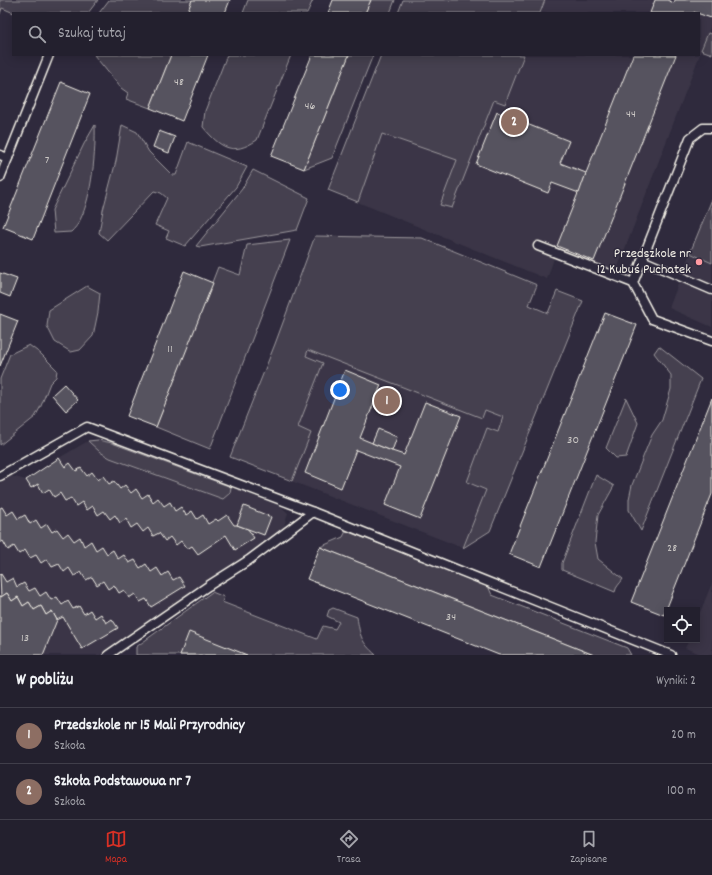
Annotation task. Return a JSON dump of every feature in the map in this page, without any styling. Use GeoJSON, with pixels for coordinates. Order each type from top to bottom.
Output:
{"type":"FeatureCollection","features":[{"type":"Feature","properties":{"kind":"lane"},"geometry":{"type":"LineString","coordinates":[[0,178],[4,157],[49,56]]}},
{"type":"Feature","properties":{"kind":"lane"},"geometry":{"type":"LineString","coordinates":[[633,282],[690,138],[703,128],[712,128]]}},
{"type":"Feature","properties":{"kind":"lane"},"geometry":{"type":"LineString","coordinates":[[538,246],[633,282],[652,319],[712,341]]}},
{"type":"Feature","properties":{"kind":"lane"},"geometry":{"type":"LineString","coordinates":[[642,260],[712,290]]}},
{"type":"Feature","properties":{"kind":"lane"},"geometry":{"type":"LineString","coordinates":[[0,476],[87,427],[313,512],[671,655]]}},
{"type":"Feature","properties":{"kind":"lane"},"geometry":{"type":"LineString","coordinates":[[108,655],[223,576],[250,560],[313,512]]}},
{"type":"Feature","properties":{"kind":"shaded area"},"geometry":{"type":"Polygon","coordinates":[[[0,0],[98,0],[89,12],[12,12],[2,8],[0,14],[0,0]]]}},
{"type":"Feature","properties":{"kind":"shaded area"},"geometry":{"type":"Polygon","coordinates":[[[109,0],[192,0],[187,12],[100,12],[109,0]]]}},
{"type":"Feature","properties":{"kind":"shaded area"},"geometry":{"type":"Polygon","coordinates":[[[248,0],[313,0],[307,12],[243,12],[248,0]]]}},
{"type":"Feature","properties":{"kind":"shaded area"},"geometry":{"type":"Polygon","coordinates":[[[371,0],[395,0],[390,12],[365,12],[371,0]]]}},
{"type":"Feature","properties":{"kind":"shaded area"},"geometry":{"type":"Polygon","coordinates":[[[403,0],[712,0],[712,23],[700,54],[700,12],[398,12],[403,0]]]}},
{"type":"Feature","properties":{"kind":"shaded area"},"geometry":{"type":"Polygon","coordinates":[[[403,0],[545,0],[540,12],[398,12],[403,0]]]}},
{"type":"Feature","properties":{"kind":"shaded area"},"geometry":{"type":"Polygon","coordinates":[[[708,33],[712,34],[712,54],[701,50],[708,33]]]}},
{"type":"Feature","properties":{"kind":"shaded area"},"geometry":{"type":"Polygon","coordinates":[[[95,56],[171,56],[150,108],[126,99],[128,93],[121,88],[95,56]]]}},
{"type":"Feature","properties":{"kind":"shaded area"},"geometry":{"type":"Polygon","coordinates":[[[227,56],[291,56],[257,140],[240,148],[233,149],[221,144],[215,140],[203,127],[205,111],[227,56]]]}},
{"type":"Feature","properties":{"kind":"shaded area"},"geometry":{"type":"Polygon","coordinates":[[[349,56],[373,56],[332,158],[304,169],[349,56]]]}},
{"type":"Feature","properties":{"kind":"shaded area"},"geometry":{"type":"Polygon","coordinates":[[[381,56],[699,56],[616,272],[557,249],[547,279],[328,190],[381,56]]]}},
{"type":"Feature","properties":{"kind":"shaded area"},"geometry":{"type":"Polygon","coordinates":[[[381,56],[524,56],[505,104],[494,100],[452,208],[440,205],[457,160],[382,134],[358,202],[328,190],[381,56]]]}},
{"type":"Feature","properties":{"kind":"shaded area"},"geometry":{"type":"Polygon","coordinates":[[[95,125],[95,147],[92,173],[88,199],[84,210],[78,224],[71,232],[54,233],[52,210],[84,144],[95,125]]]}},
{"type":"Feature","properties":{"kind":"shaded area"},"geometry":{"type":"Polygon","coordinates":[[[122,125],[137,132],[149,152],[172,175],[176,175],[188,142],[247,167],[236,187],[185,246],[166,238],[169,231],[155,225],[167,198],[161,193],[154,191],[107,240],[99,233],[103,210],[116,161],[122,125]]]}},
{"type":"Feature","properties":{"kind":"shaded area"},"geometry":{"type":"Polygon","coordinates":[[[253,170],[309,198],[297,230],[200,247],[196,246],[242,189],[253,170]]]}},
{"type":"Feature","properties":{"kind":"shaded area","name":"Przedszkole nr 12 Kubuś Puchatek"},"geometry":{"type":"Polygon","coordinates":[[[712,199],[712,327],[669,308],[712,199]]]}},
{"type":"Feature","properties":{"kind":"shaded area"},"geometry":{"type":"Polygon","coordinates":[[[712,199],[712,263],[690,253],[712,199]]]}},
{"type":"Feature","properties":{"kind":"shaded area"},"geometry":{"type":"Polygon","coordinates":[[[315,236],[549,329],[463,548],[230,457],[275,344],[315,236]]]}},
{"type":"Feature","properties":{"kind":"shaded area"},"geometry":{"type":"Polygon","coordinates":[[[315,236],[422,238],[537,285],[529,305],[548,313],[557,291],[583,301],[490,531],[463,548],[486,490],[467,482],[487,428],[498,432],[503,417],[485,410],[482,418],[308,350],[306,356],[323,363],[298,427],[311,433],[292,481],[230,457],[275,344],[315,236]]]}},
{"type":"Feature","properties":{"kind":"shaded area"},"geometry":{"type":"Polygon","coordinates":[[[290,240],[210,449],[156,427],[218,267],[240,275],[247,245],[290,240]]]}},
{"type":"Feature","properties":{"kind":"shaded area"},"geometry":{"type":"Polygon","coordinates":[[[87,286],[100,293],[93,336],[80,350],[71,352],[55,342],[47,326],[49,310],[87,286]]]}},
{"type":"Feature","properties":{"kind":"shaded area"},"geometry":{"type":"Polygon","coordinates":[[[29,345],[41,354],[57,370],[56,377],[50,383],[35,417],[0,445],[0,379],[10,354],[29,345]]]}},
{"type":"Feature","properties":{"kind":"shaded area"},"geometry":{"type":"Polygon","coordinates":[[[659,346],[701,379],[641,531],[629,510],[629,499],[632,485],[652,435],[662,420],[671,389],[671,375],[654,353],[659,346]]]}},
{"type":"Feature","properties":{"kind":"shaded area"},"geometry":{"type":"Polygon","coordinates":[[[626,398],[638,423],[626,457],[616,458],[606,448],[626,398]]]}},
{"type":"Feature","properties":{"kind":"shaded area"},"geometry":{"type":"Polygon","coordinates":[[[98,440],[112,443],[231,487],[230,493],[223,499],[110,458],[100,452],[88,441],[98,440]]]}},
{"type":"Feature","properties":{"kind":"shaded area"},"geometry":{"type":"Polygon","coordinates":[[[88,441],[100,452],[110,458],[223,499],[230,493],[231,487],[274,501],[288,513],[283,529],[196,591],[100,655],[0,655],[0,483],[11,476],[26,480],[88,441]]]}},
{"type":"Feature","properties":{"kind":"shaded area"},"geometry":{"type":"Polygon","coordinates":[[[596,475],[614,486],[598,515],[595,542],[598,559],[623,579],[615,592],[562,570],[562,563],[596,475]]]}},
{"type":"Feature","properties":{"kind":"shaded area"},"geometry":{"type":"Polygon","coordinates":[[[346,531],[488,586],[492,595],[627,648],[631,655],[594,655],[320,547],[343,537],[346,531]]]}},
{"type":"Feature","properties":{"kind":"shaded area"},"geometry":{"type":"Polygon","coordinates":[[[712,583],[712,655],[703,655],[685,648],[688,643],[700,643],[700,613],[712,583]]]}},
{"type":"Feature","properties":{"kind":"shaded area"},"geometry":{"type":"Polygon","coordinates":[[[212,592],[224,597],[222,602],[317,639],[323,626],[335,629],[339,622],[327,616],[329,610],[333,608],[357,617],[359,629],[364,642],[376,655],[136,655],[136,647],[212,592]]]}},
{"type":"Feature","properties":{"kind":"building"},"geometry":{"type":"Polygon","coordinates":[[[192,0],[230,0],[225,12],[187,12],[192,0]]]}},
{"type":"Feature","properties":{"kind":"building"},"geometry":{"type":"Polygon","coordinates":[[[333,0],[371,0],[365,12],[328,12],[333,0]]]}},
{"type":"Feature","properties":{"kind":"building"},"geometry":{"type":"Polygon","coordinates":[[[655,0],[667,0],[674,3],[675,0],[712,0],[711,18],[700,14],[700,12],[650,12],[655,0]]]}},
{"type":"Feature","properties":{"kind":"building"},"geometry":{"type":"Polygon","coordinates":[[[171,56],[208,56],[182,121],[150,108],[171,56]]]}},
{"type":"Feature","properties":{"kind":"building"},"geometry":{"type":"Polygon","coordinates":[[[312,56],[349,56],[304,169],[271,156],[312,56]]]}},
{"type":"Feature","properties":{"kind":"building"},"geometry":{"type":"Polygon","coordinates":[[[633,56],[676,56],[594,261],[557,246],[633,56]]]}},
{"type":"Feature","properties":{"kind":"building"},"geometry":{"type":"Polygon","coordinates":[[[61,82],[90,94],[33,239],[3,227],[61,82]]]}},
{"type":"Feature","properties":{"kind":"building"},"geometry":{"type":"Polygon","coordinates":[[[497,112],[569,141],[560,163],[586,173],[579,193],[552,183],[548,193],[476,164],[497,112]]]}},
{"type":"Feature","properties":{"kind":"building"},"geometry":{"type":"Polygon","coordinates":[[[159,131],[175,137],[169,153],[153,147],[159,131]]]}},
{"type":"Feature","properties":{"kind":"building"},"geometry":{"type":"Polygon","coordinates":[[[184,271],[213,283],[156,427],[127,416],[184,271]]]}},
{"type":"Feature","properties":{"kind":"building"},"geometry":{"type":"Polygon","coordinates":[[[0,273],[17,279],[10,297],[0,293],[0,273]]]}},
{"type":"Feature","properties":{"kind":"building"},"geometry":{"type":"Polygon","coordinates":[[[605,313],[637,325],[541,567],[509,554],[605,313]]]}},
{"type":"Feature","properties":{"kind":"building"},"geometry":{"type":"Polygon","coordinates":[[[0,314],[18,321],[0,366],[0,314]]]}},
{"type":"Feature","properties":{"kind":"building"},"geometry":{"type":"Polygon","coordinates":[[[345,370],[381,385],[360,438],[392,451],[404,455],[425,402],[461,416],[420,519],[385,505],[400,467],[356,450],[341,488],[305,473],[345,370]]]}},
{"type":"Feature","properties":{"kind":"building"},"geometry":{"type":"Polygon","coordinates":[[[64,384],[78,400],[66,411],[52,395],[64,384]]]}},
{"type":"Feature","properties":{"kind":"building"},"geometry":{"type":"Polygon","coordinates":[[[712,398],[712,494],[667,607],[664,607],[664,615],[631,602],[712,398]]]}},
{"type":"Feature","properties":{"kind":"building"},"geometry":{"type":"Polygon","coordinates":[[[378,429],[397,437],[392,451],[372,443],[378,429]]]}},
{"type":"Feature","properties":{"kind":"building"},"geometry":{"type":"Polygon","coordinates":[[[59,458],[65,467],[70,463],[76,471],[81,468],[87,476],[92,472],[98,480],[103,476],[109,484],[114,481],[120,489],[125,485],[131,493],[136,489],[142,498],[148,494],[153,502],[158,498],[164,506],[170,502],[175,511],[181,507],[186,515],[192,511],[197,519],[203,515],[208,524],[216,519],[218,521],[227,515],[234,525],[248,529],[254,538],[235,550],[226,535],[198,554],[192,546],[187,549],[181,541],[176,545],[170,537],[165,541],[159,533],[153,536],[148,528],[143,532],[137,524],[131,528],[126,519],[120,523],[115,515],[110,519],[104,511],[98,515],[93,506],[87,510],[82,502],[76,506],[71,498],[65,501],[60,493],[54,497],[49,489],[43,493],[38,484],[31,488],[26,480],[59,458]]]}},
{"type":"Feature","properties":{"kind":"building"},"geometry":{"type":"Polygon","coordinates":[[[244,506],[271,517],[264,535],[237,525],[244,506]]]}},
{"type":"Feature","properties":{"kind":"building"},"geometry":{"type":"Polygon","coordinates":[[[2,507],[7,515],[13,511],[18,519],[25,515],[30,524],[36,520],[41,528],[47,524],[52,532],[57,529],[63,537],[68,533],[74,541],[80,537],[84,546],[91,541],[96,550],[102,546],[107,554],[113,550],[118,559],[124,555],[129,563],[135,560],[140,568],[146,564],[151,572],[157,568],[162,576],[168,572],[173,580],[179,577],[185,586],[151,607],[146,599],[140,602],[135,594],[129,598],[124,590],[119,593],[114,585],[108,589],[103,581],[97,585],[92,577],[86,580],[81,572],[74,576],[69,568],[64,572],[59,564],[52,567],[47,559],[41,563],[36,555],[30,558],[25,550],[19,554],[14,546],[8,550],[3,541],[0,543],[0,508],[2,507]]]}},
{"type":"Feature","properties":{"kind":"building"},"geometry":{"type":"Polygon","coordinates":[[[320,547],[594,655],[499,655],[307,579],[320,547]]]}},
{"type":"Feature","properties":{"kind":"building"},"geometry":{"type":"Polygon","coordinates":[[[1,574],[6,582],[13,578],[17,587],[24,583],[29,591],[35,588],[40,596],[46,592],[51,600],[57,597],[62,605],[68,601],[73,609],[79,606],[84,614],[90,610],[95,618],[101,614],[106,623],[112,619],[118,628],[82,649],[63,617],[57,620],[52,611],[46,615],[41,606],[34,610],[29,602],[23,606],[18,597],[12,601],[7,593],[1,597],[1,574]]]}},
{"type":"Feature","properties":{"kind":"building"},"geometry":{"type":"Polygon","coordinates":[[[7,593],[12,601],[18,597],[23,606],[29,602],[34,610],[41,606],[46,615],[52,611],[57,620],[43,655],[0,655],[0,596],[1,597],[7,593]]]}},
{"type":"Feature","properties":{"kind":"building"},"geometry":{"type":"Polygon","coordinates":[[[189,632],[247,655],[180,655],[189,632]]]}},
{"type":"Feature","properties":{"kind":"place","name":"Szkoła Podstawowa nr 7"},"geometry":{"type":"Point","coordinates":[514,122]}},
{"type":"Feature","properties":{"kind":"place","name":"Przedszkole nr 12 Kubuś Puchatek"},"geometry":{"type":"Point","coordinates":[699,262]}},
{"type":"Feature","properties":{"kind":"place","name":"Przedszkole nr 15 Mali Przyrodnicy"},"geometry":{"type":"Point","coordinates":[387,401]}}]}
